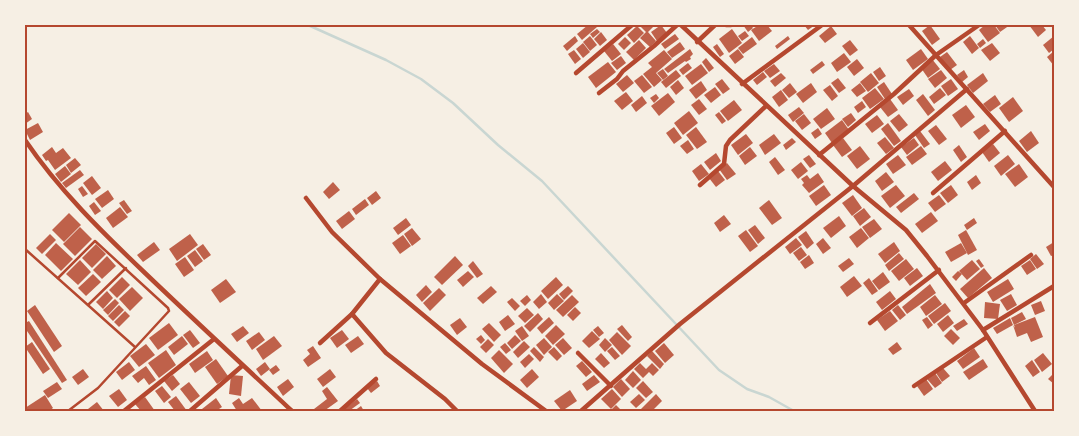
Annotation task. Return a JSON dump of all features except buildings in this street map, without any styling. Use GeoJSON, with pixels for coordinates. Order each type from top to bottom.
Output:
{"type":"FeatureCollection","features":[{"type":"Feature","properties":{"kind":"street"},"geometry":{"type":"LineString","coordinates":[[576,73],[632,25]]}},
{"type":"Feature","properties":{"kind":"street"},"geometry":{"type":"LineString","coordinates":[[599,93],[679,25],[819,156],[906,230],[964,303],[1035,411]]}},
{"type":"Feature","properties":{"kind":"street"},"geometry":{"type":"LineString","coordinates":[[698,42],[715,25]]}},
{"type":"Feature","properties":{"kind":"street"},"geometry":{"type":"LineString","coordinates":[[726,25],[731,25]]}},
{"type":"Feature","properties":{"kind":"street"},"geometry":{"type":"LineString","coordinates":[[742,84],[822,25]]}},
{"type":"Feature","properties":{"kind":"street"},"geometry":{"type":"LineString","coordinates":[[909,25],[1054,187]]}},
{"type":"Feature","properties":{"kind":"street"},"geometry":{"type":"LineString","coordinates":[[819,156],[894,94],[936,55],[979,25]]}},
{"type":"Feature","properties":{"kind":"street"},"geometry":{"type":"LineString","coordinates":[[581,411],[672,330],[853,186],[967,89]]}},
{"type":"Feature","properties":{"kind":"street"},"geometry":{"type":"LineString","coordinates":[[700,185],[724,164],[726,146],[730,140],[766,106]]}},
{"type":"Feature","properties":{"kind":"street"},"geometry":{"type":"LineString","coordinates":[[934,193],[1005,132]]}},
{"type":"Feature","properties":{"kind":"street"},"geometry":{"type":"LineString","coordinates":[[25,140],[44,168],[107,236],[242,366],[292,411]]}},
{"type":"Feature","properties":{"kind":"street"},"geometry":{"type":"LineString","coordinates":[[306,198],[332,232],[380,279],[482,364],[546,411]]}},
{"type":"Feature","properties":{"kind":"street"},"geometry":{"type":"LineString","coordinates":[[964,303],[1031,255]]}},
{"type":"Feature","properties":{"kind":"street"},"geometry":{"type":"LineString","coordinates":[[870,323],[939,270]]}},
{"type":"Feature","properties":{"kind":"street"},"geometry":{"type":"LineString","coordinates":[[320,344],[352,314],[380,279]]}},
{"type":"Feature","properties":{"kind":"street"},"geometry":{"type":"LineString","coordinates":[[983,330],[1054,286]]}},
{"type":"Feature","properties":{"kind":"street"},"geometry":{"type":"LineString","coordinates":[[352,314],[386,352],[446,399],[457,411]]}},
{"type":"Feature","properties":{"kind":"street"},"geometry":{"type":"LineString","coordinates":[[914,386],[987,337]]}},
{"type":"Feature","properties":{"kind":"street"},"geometry":{"type":"LineString","coordinates":[[124,411],[214,339]]}},
{"type":"Feature","properties":{"kind":"street"},"geometry":{"type":"LineString","coordinates":[[578,353],[611,386]]}},
{"type":"Feature","properties":{"kind":"street"},"geometry":{"type":"LineString","coordinates":[[190,411],[242,366]]}},
{"type":"Feature","properties":{"kind":"street"},"geometry":{"type":"LineString","coordinates":[[340,411],[376,379]]}},
{"type":"Feature","properties":{"kind":"lane"},"geometry":{"type":"LineString","coordinates":[[58,278],[95,241],[126,268],[169,311],[98,388],[68,411]]}},
{"type":"Feature","properties":{"kind":"lane"},"geometry":{"type":"LineString","coordinates":[[25,249],[135,347]]}},
{"type":"Feature","properties":{"kind":"lane"},"geometry":{"type":"LineString","coordinates":[[88,305],[126,268]]}},
{"type":"Feature","properties":{"kind":"waterway"},"geometry":{"type":"LineString","coordinates":[[308,25],[386,60],[421,79],[453,103],[498,145],[542,181],[719,370],[747,389],[769,397],[794,411]]}}]}
